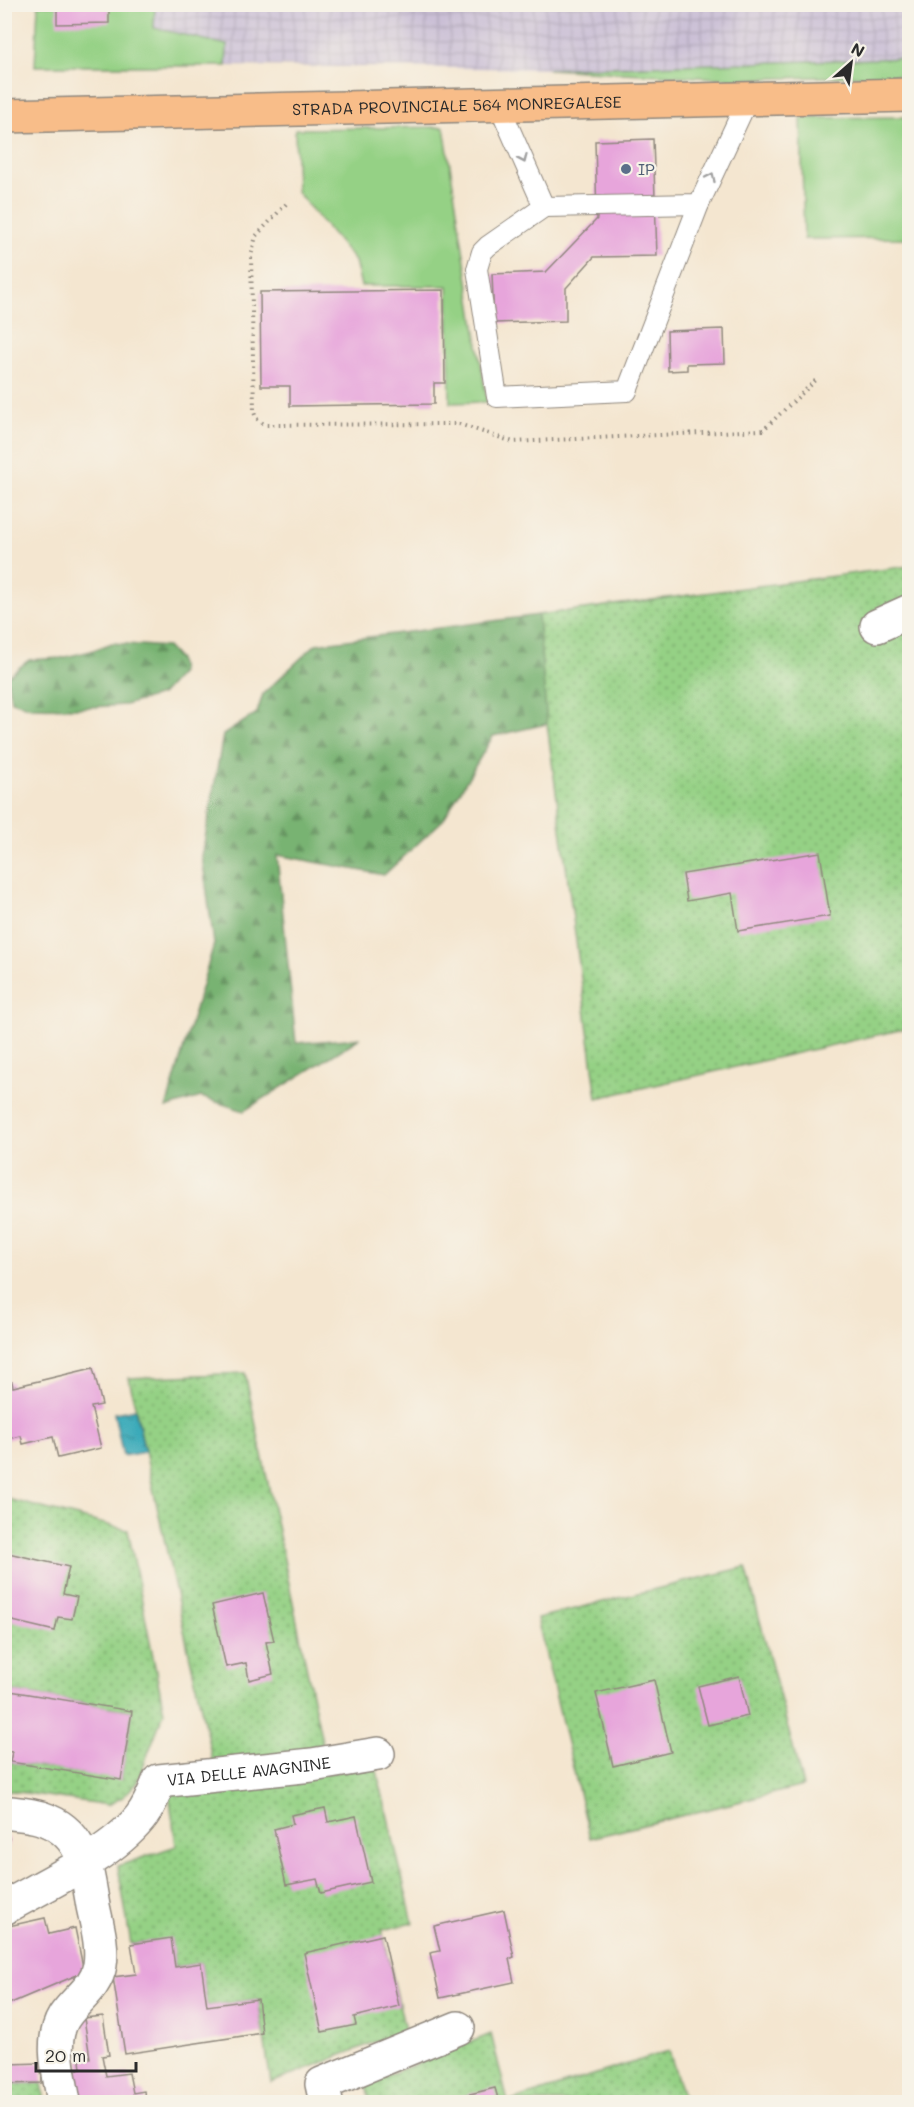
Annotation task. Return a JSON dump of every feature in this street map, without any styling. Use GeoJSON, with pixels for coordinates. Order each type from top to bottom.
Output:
{"type":"FeatureCollection","features":[{"type":"Feature","properties":{"kind":"main road","name":"STRADA PROVINCIALE 564 MONREGALESE"},"geometry":{"type":"LineString","coordinates":[[4,116],[909,95]]}},
{"type":"Feature","properties":{"kind":"street"},"geometry":{"type":"LineString","coordinates":[[877,626],[909,611]]}},
{"type":"Feature","properties":{"kind":"street","name":"VIA DELLE AVAGNINE"},"geometry":{"type":"LineString","coordinates":[[4,1908],[85,1862],[108,1846],[140,1818],[159,1781],[312,1765],[378,1754]]}},
{"type":"Feature","properties":{"kind":"street"},"geometry":{"type":"LineString","coordinates":[[4,1812],[39,1817],[53,1823],[66,1832],[79,1846],[85,1862],[100,1945],[100,1966],[97,1977],[90,1988],[63,2018],[59,2030],[57,2056],[64,2103]]}},
{"type":"Feature","properties":{"kind":"street"},"geometry":{"type":"LineString","coordinates":[[326,2103],[322,2084],[459,2028]]}},
{"type":"Feature","properties":{"kind":"lane"},"geometry":{"type":"LineString","coordinates":[[699,204],[544,207],[488,246],[478,260],[477,269],[497,397],[627,391],[699,204],[748,99]]}},
{"type":"Feature","properties":{"kind":"lane"},"geometry":{"type":"LineString","coordinates":[[498,105],[544,207]]}},
{"type":"Feature","properties":{"kind":"path"},"geometry":{"type":"LineString","coordinates":[[286,204],[256,236],[251,256],[254,412],[256,418],[265,424],[459,423],[513,442],[763,430],[816,380]]}},
{"type":"Feature","properties":{"kind":"shaded area"},"geometry":{"type":"Polygon","coordinates":[[[155,4],[909,4],[910,58],[548,69],[226,66],[226,45],[154,28],[155,4]]]}},
{"type":"Feature","properties":{"kind":"green space"},"geometry":{"type":"Polygon","coordinates":[[[38,5],[155,5],[154,28],[227,45],[226,66],[35,66],[38,5]]]}},
{"type":"Feature","properties":{"kind":"green space"},"geometry":{"type":"Polygon","coordinates":[[[910,58],[909,75],[737,79],[548,69],[910,58]]]}},
{"type":"Feature","properties":{"kind":"green space"},"geometry":{"type":"Polygon","coordinates":[[[909,117],[909,238],[804,239],[801,118],[909,117]]]}},
{"type":"Feature","properties":{"kind":"green space"},"geometry":{"type":"Polygon","coordinates":[[[444,127],[487,402],[450,403],[448,286],[361,286],[355,261],[297,192],[295,129],[444,127]]]}},
{"type":"Feature","properties":{"kind":"green space"},"geometry":{"type":"Polygon","coordinates":[[[909,566],[909,1028],[597,1098],[547,724],[538,615],[909,566]]]}},
{"type":"Feature","properties":{"kind":"green space"},"geometry":{"type":"Polygon","coordinates":[[[538,615],[547,724],[493,736],[443,820],[384,875],[277,855],[296,1043],[360,1038],[244,1111],[201,1097],[166,1108],[214,944],[202,856],[223,735],[257,713],[263,694],[316,644],[538,615]]]}},
{"type":"Feature","properties":{"kind":"green space"},"geometry":{"type":"Polygon","coordinates":[[[112,643],[167,647],[179,660],[181,673],[161,695],[125,705],[75,708],[31,707],[11,701],[7,677],[29,660],[61,658],[112,643]]]}},
{"type":"Feature","properties":{"kind":"green space"},"geometry":{"type":"Polygon","coordinates":[[[245,1373],[324,1751],[213,1763],[129,1378],[245,1373]]]}},
{"type":"Feature","properties":{"kind":"green space"},"geometry":{"type":"Polygon","coordinates":[[[4,1498],[128,1530],[164,1712],[137,1782],[123,1797],[108,1805],[6,1790],[10,1762],[121,1779],[132,1711],[5,1690],[4,1498]]]}},
{"type":"Feature","properties":{"kind":"green space"},"geometry":{"type":"Polygon","coordinates":[[[746,1567],[803,1786],[590,1838],[537,1618],[746,1567]]]}},
{"type":"Feature","properties":{"kind":"green space"},"geometry":{"type":"Polygon","coordinates":[[[376,1767],[413,1923],[382,1930],[405,2030],[271,2083],[258,1999],[207,2006],[201,1963],[175,1967],[171,1939],[131,1944],[118,1866],[176,1846],[169,1792],[376,1767]]]}},
{"type":"Feature","properties":{"kind":"green space"},"geometry":{"type":"Polygon","coordinates":[[[491,2034],[508,2102],[370,2102],[366,2084],[491,2034]]]}},
{"type":"Feature","properties":{"kind":"green space"},"geometry":{"type":"Polygon","coordinates":[[[669,2051],[685,2102],[508,2102],[669,2051]]]}},
{"type":"Feature","properties":{"kind":"green space"},"geometry":{"type":"Polygon","coordinates":[[[42,2083],[45,2102],[5,2102],[4,2084],[42,2083]]]}},
{"type":"Feature","properties":{"kind":"water"},"geometry":{"type":"Polygon","coordinates":[[[135,1409],[145,1452],[123,1456],[114,1413],[135,1409]]]}},
{"type":"Feature","properties":{"kind":"building"},"geometry":{"type":"Polygon","coordinates":[[[57,4],[109,4],[109,23],[57,24],[57,4]]]}},
{"type":"Feature","properties":{"kind":"building"},"geometry":{"type":"Polygon","coordinates":[[[653,139],[657,256],[594,257],[566,288],[566,321],[494,323],[492,274],[546,272],[597,219],[595,141],[653,139]]]}},
{"type":"Feature","properties":{"kind":"building"},"geometry":{"type":"Polygon","coordinates":[[[444,290],[445,383],[434,383],[434,404],[290,406],[290,386],[261,386],[260,292],[444,290]]]}},
{"type":"Feature","properties":{"kind":"building"},"geometry":{"type":"Polygon","coordinates":[[[724,329],[725,363],[687,364],[687,370],[668,371],[667,331],[724,329]]]}},
{"type":"Feature","properties":{"kind":"building"},"geometry":{"type":"Polygon","coordinates":[[[910,836],[910,857],[908,857],[905,837],[910,836]]]}},
{"type":"Feature","properties":{"kind":"building"},"geometry":{"type":"Polygon","coordinates":[[[820,852],[830,916],[738,931],[732,893],[687,901],[683,874],[820,852]]]}},
{"type":"Feature","properties":{"kind":"building"},"geometry":{"type":"Polygon","coordinates":[[[93,1368],[102,1405],[91,1407],[101,1448],[58,1458],[53,1437],[23,1444],[21,1436],[4,1440],[4,1381],[12,1382],[13,1387],[93,1368]]]}},
{"type":"Feature","properties":{"kind":"building"},"geometry":{"type":"Polygon","coordinates":[[[4,1552],[69,1567],[63,1594],[77,1597],[72,1619],[58,1617],[55,1631],[4,1619],[4,1552]]]}},
{"type":"Feature","properties":{"kind":"building"},"geometry":{"type":"Polygon","coordinates":[[[263,1593],[274,1641],[266,1642],[273,1674],[249,1680],[246,1663],[226,1667],[212,1605],[263,1593]]]}},
{"type":"Feature","properties":{"kind":"building"},"geometry":{"type":"Polygon","coordinates":[[[739,1676],[748,1716],[708,1725],[698,1686],[739,1676]]]}},
{"type":"Feature","properties":{"kind":"building"},"geometry":{"type":"Polygon","coordinates":[[[654,1680],[671,1752],[613,1766],[596,1693],[654,1680]]]}},
{"type":"Feature","properties":{"kind":"building"},"geometry":{"type":"Polygon","coordinates":[[[4,1690],[132,1711],[121,1780],[10,1762],[12,1752],[4,1751],[4,1690]]]}},
{"type":"Feature","properties":{"kind":"building"},"geometry":{"type":"Polygon","coordinates":[[[325,1808],[328,1822],[356,1816],[371,1882],[321,1893],[317,1879],[286,1885],[274,1829],[293,1824],[291,1815],[325,1808]]]}},
{"type":"Feature","properties":{"kind":"building"},"geometry":{"type":"Polygon","coordinates":[[[4,1838],[9,1838],[6,1861],[4,1861],[4,1838]]]}},
{"type":"Feature","properties":{"kind":"building"},"geometry":{"type":"Polygon","coordinates":[[[504,1910],[514,1957],[509,1959],[514,1982],[440,1998],[430,1953],[440,1951],[434,1926],[504,1910]]]}},
{"type":"Feature","properties":{"kind":"building"},"geometry":{"type":"Polygon","coordinates":[[[45,1918],[49,1934],[75,1928],[84,1972],[4,2006],[4,1927],[45,1918]]]}},
{"type":"Feature","properties":{"kind":"building"},"geometry":{"type":"Polygon","coordinates":[[[383,1935],[399,2006],[354,2017],[356,2025],[322,2032],[304,1953],[383,1935]]]}},
{"type":"Feature","properties":{"kind":"building"},"geometry":{"type":"Polygon","coordinates":[[[171,1938],[175,1967],[201,1963],[207,2006],[258,1999],[262,2033],[125,2054],[113,1977],[136,1974],[131,1944],[171,1938]]]}},
{"type":"Feature","properties":{"kind":"building"},"geometry":{"type":"Polygon","coordinates":[[[103,2016],[109,2055],[102,2056],[106,2076],[129,2073],[133,2093],[144,2091],[146,2102],[79,2102],[74,2071],[81,2069],[80,2060],[90,2058],[84,2018],[103,2016]]]}},
{"type":"Feature","properties":{"kind":"building"},"geometry":{"type":"Polygon","coordinates":[[[4,2046],[8,2046],[9,2064],[41,2063],[42,2083],[4,2084],[4,2046]]]}},
{"type":"Feature","properties":{"kind":"building"},"geometry":{"type":"Polygon","coordinates":[[[495,2088],[499,2102],[437,2102],[495,2088]]]}},
{"type":"Feature","properties":{"kind":"place","name":"IP"},"geometry":{"type":"Point","coordinates":[626,169]}}]}
